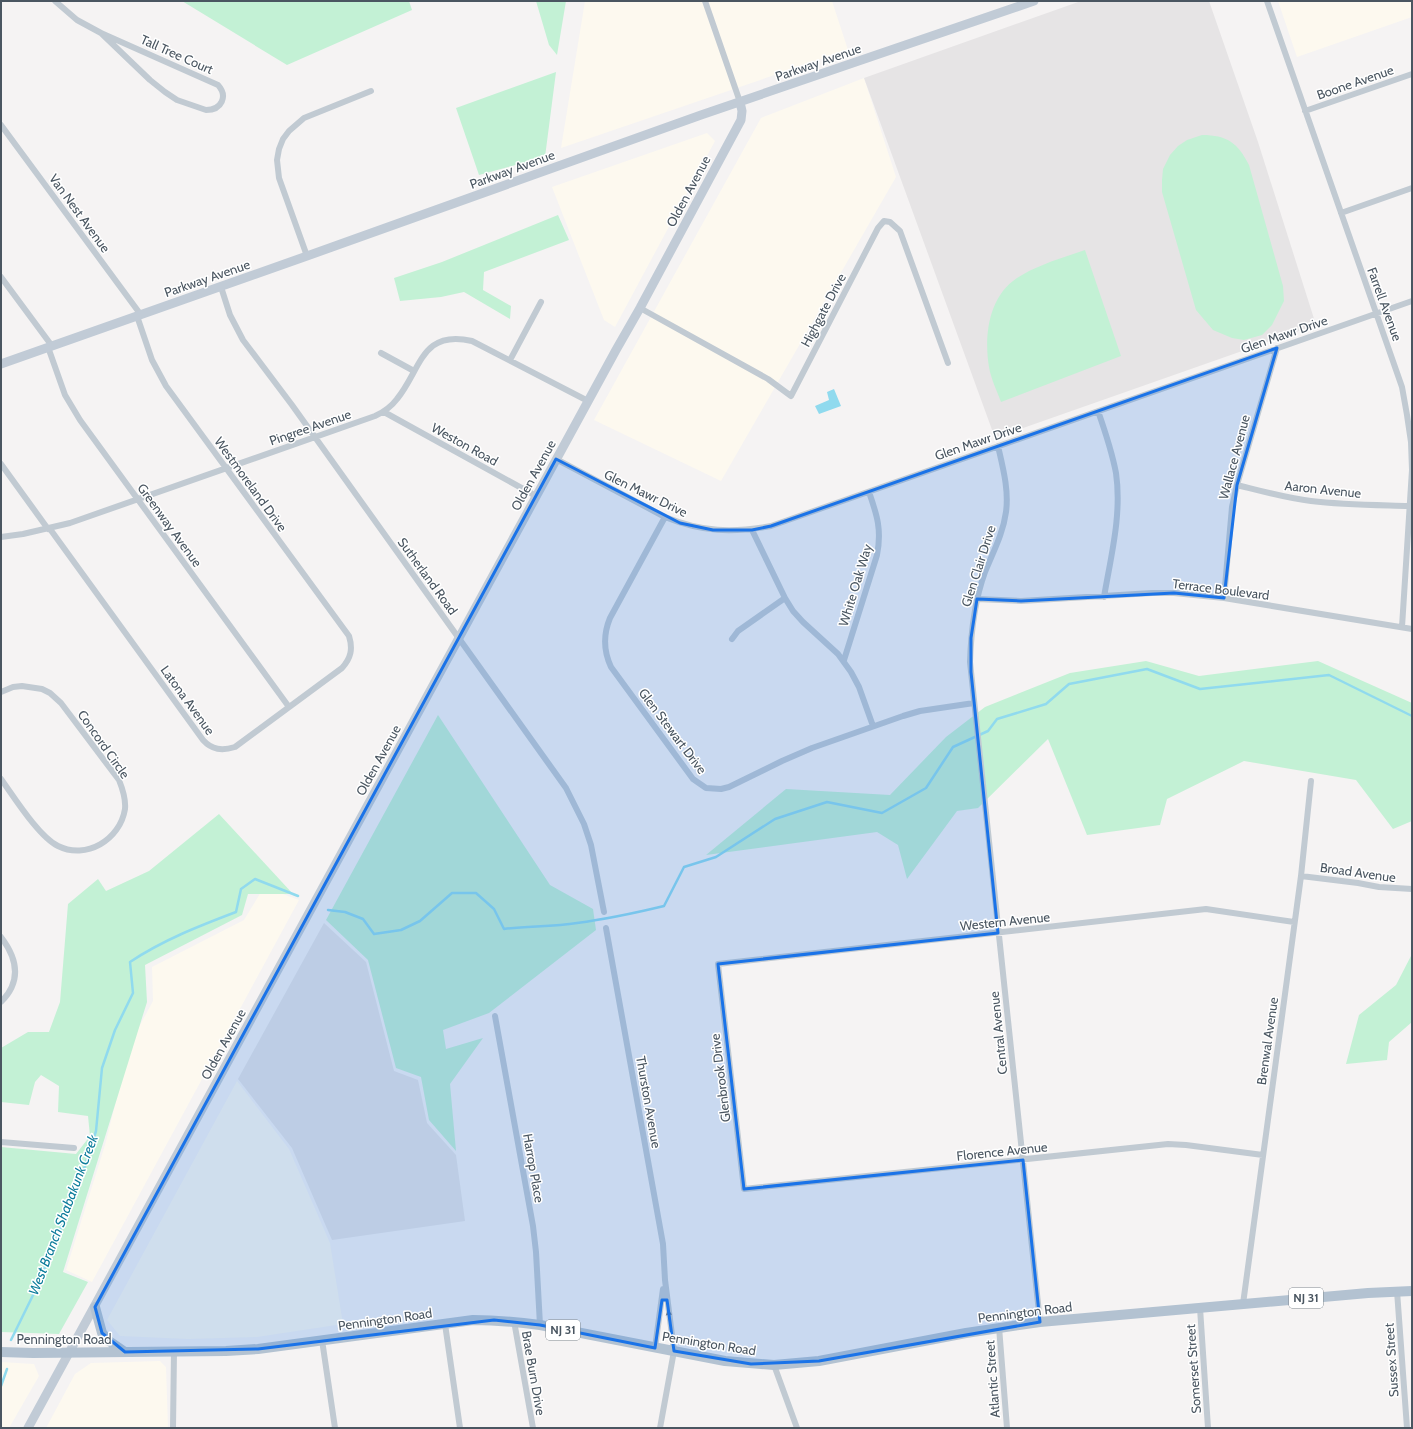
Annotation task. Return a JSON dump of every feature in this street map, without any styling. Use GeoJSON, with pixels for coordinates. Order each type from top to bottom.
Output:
{"type":"FeatureCollection","features":[{"type":"Feature","properties":{"kind":"main road","name":"Parkway Avenue"},"geometry":{"type":"LineString","coordinates":[[1,364],[740,102],[1034,1]]}},
{"type":"Feature","properties":{"kind":"main road","name":"Olden Avenue"},"geometry":{"type":"LineString","coordinates":[[28,1428],[556,459],[640,308],[741,120],[742,111],[740,102]]}},
{"type":"Feature","properties":{"kind":"main road","name":"Pennington Road"},"geometry":{"type":"LineString","coordinates":[[1,1352],[69,1353],[226,1351],[473,1320],[514,1321],[725,1361],[774,1365],[819,1361],[999,1327],[1040,1322],[1397,1291],[1412,1291]]}},
{"type":"Feature","properties":{"kind":"main road"},"geometry":{"type":"LineString","coordinates":[[94,1307],[102,1333],[125,1352]]}},
{"type":"Feature","properties":{"kind":"street","name":"Tall Tree Court"},"geometry":{"type":"LineString","coordinates":[[55,1],[77,20],[101,33],[218,85],[223,94],[223,100],[220,105],[212,110],[206,110],[177,100],[150,80],[101,33]]}},
{"type":"Feature","properties":{"kind":"street"},"geometry":{"type":"LineString","coordinates":[[705,1],[740,102]]}},
{"type":"Feature","properties":{"kind":"street","name":"Farrell Avenue"},"geometry":{"type":"LineString","coordinates":[[1267,1],[1398,374],[1407,415],[1411,442],[1412,470],[1402,628]]}},
{"type":"Feature","properties":{"kind":"street","name":"Boone Avenue"},"geometry":{"type":"LineString","coordinates":[[1305,111],[1412,74]]}},
{"type":"Feature","properties":{"kind":"street"},"geometry":{"type":"LineString","coordinates":[[307,256],[279,178],[277,160],[283,138],[304,118],[371,92]]}},
{"type":"Feature","properties":{"kind":"street","name":"Van Nest Avenue"},"geometry":{"type":"LineString","coordinates":[[1,125],[139,316]]}},
{"type":"Feature","properties":{"kind":"street"},"geometry":{"type":"LineString","coordinates":[[1341,213],[1412,188]]}},
{"type":"Feature","properties":{"kind":"street","name":"Highgate Drive"},"geometry":{"type":"LineString","coordinates":[[640,308],[768,379],[791,396],[878,228],[884,221],[890,222],[900,231],[948,362]]}},
{"type":"Feature","properties":{"kind":"street","name":"Greenway Avenue"},"geometry":{"type":"LineString","coordinates":[[1,277],[50,347],[65,394],[73,409],[289,707]]}},
{"type":"Feature","properties":{"kind":"street","name":"Sutherland Road"},"geometry":{"type":"LineString","coordinates":[[221,287],[230,315],[243,340],[566,788],[584,824],[593,855],[604,912]]}},
{"type":"Feature","properties":{"kind":"street","name":"Glen Mawr Drive"},"geometry":{"type":"LineString","coordinates":[[556,459],[665,517],[680,523],[713,530],[752,530],[771,526],[869,492],[1412,301]]}},
{"type":"Feature","properties":{"kind":"street"},"geometry":{"type":"LineString","coordinates":[[510,360],[541,302]]}},
{"type":"Feature","properties":{"kind":"street","name":"Westmoreland Drive"},"geometry":{"type":"LineString","coordinates":[[139,316],[152,360],[159,376],[349,636],[352,650],[348,660]]}},
{"type":"Feature","properties":{"kind":"street","name":"Pingree Avenue"},"geometry":{"type":"LineString","coordinates":[[1,537],[49,529],[70,523],[384,412],[399,398],[422,356],[429,349],[444,340],[463,339],[472,341],[588,401]]}},
{"type":"Feature","properties":{"kind":"street","name":"Wallace Avenue"},"geometry":{"type":"LineString","coordinates":[[1224,598],[1232,507],[1277,348]]}},
{"type":"Feature","properties":{"kind":"street"},"geometry":{"type":"LineString","coordinates":[[381,353],[414,371]]}},
{"type":"Feature","properties":{"kind":"street"},"geometry":{"type":"LineString","coordinates":[[1098,411],[1113,458],[1118,492],[1116,528],[1104,597]]}},
{"type":"Feature","properties":{"kind":"street","name":"Weston Road"},"geometry":{"type":"LineString","coordinates":[[384,412],[536,496]]}},
{"type":"Feature","properties":{"kind":"street","name":"Glen Clair Drive"},"geometry":{"type":"LineString","coordinates":[[978,742],[970,662],[971,638],[977,599],[985,573],[999,540],[1006,511],[1006,482],[998,446]]}},
{"type":"Feature","properties":{"kind":"street","name":"Latona Avenue"},"geometry":{"type":"LineString","coordinates":[[1,464],[207,744],[214,748],[221,750],[235,747],[342,668],[348,660]]}},
{"type":"Feature","properties":{"kind":"street","name":"Aaron Avenue"},"geometry":{"type":"LineString","coordinates":[[1237,485],[1278,496],[1310,501],[1410,506]]}},
{"type":"Feature","properties":{"kind":"street","name":"White Oak Way"},"geometry":{"type":"LineString","coordinates":[[844,660],[878,555],[880,543],[878,520],[869,492]]}},
{"type":"Feature","properties":{"kind":"street","name":"Glen Stewart Drive"},"geometry":{"type":"LineString","coordinates":[[665,517],[610,618],[606,627],[604,638],[605,648],[611,667],[693,779],[699,784],[706,788],[714,789],[729,787],[788,758],[873,726],[920,711],[974,703]]}},
{"type":"Feature","properties":{"kind":"street"},"geometry":{"type":"LineString","coordinates":[[752,530],[785,598],[803,622],[828,643],[844,660],[859,687],[873,726]]}},
{"type":"Feature","properties":{"kind":"street","name":"Terrace Boulevard"},"geometry":{"type":"LineString","coordinates":[[977,599],[1021,601],[1174,593],[1224,598],[1412,629]]}},
{"type":"Feature","properties":{"kind":"street"},"geometry":{"type":"LineString","coordinates":[[732,639],[738,631],[785,598]]}},
{"type":"Feature","properties":{"kind":"street","name":"Concord Circle"},"geometry":{"type":"LineString","coordinates":[[1,692],[13,687],[32,686],[42,689],[58,699],[119,780],[125,799],[123,818],[113,835],[97,846],[87,850],[68,849],[58,846],[43,835],[1,779]]}},
{"type":"Feature","properties":{"kind":"street","name":"Central Avenue"},"geometry":{"type":"LineString","coordinates":[[978,742],[1040,1322]]}},
{"type":"Feature","properties":{"kind":"street","name":"Brenwal Avenue"},"geometry":{"type":"LineString","coordinates":[[1243,1304],[1301,876],[1311,781]]}},
{"type":"Feature","properties":{"kind":"street","name":"Broad Avenue"},"geometry":{"type":"LineString","coordinates":[[1301,876],[1379,887],[1412,889]]}},
{"type":"Feature","properties":{"kind":"street","name":"Western Avenue"},"geometry":{"type":"LineString","coordinates":[[718,964],[1206,910],[1294,922]]}},
{"type":"Feature","properties":{"kind":"street","name":"Thurston Avenue"},"geometry":{"type":"LineString","coordinates":[[606,928],[663,1244],[665,1280],[674,1352],[660,1428]]}},
{"type":"Feature","properties":{"kind":"street"},"geometry":{"type":"LineString","coordinates":[[1,937],[10,949],[15,975],[10,991],[1,1002]]}},
{"type":"Feature","properties":{"kind":"street","name":"Glenbrook Drive"},"geometry":{"type":"LineString","coordinates":[[718,964],[744,1189]]}},
{"type":"Feature","properties":{"kind":"street","name":"Harrop Place"},"geometry":{"type":"LineString","coordinates":[[496,1016],[533,1226],[540,1325]]}},
{"type":"Feature","properties":{"kind":"street"},"geometry":{"type":"LineString","coordinates":[[1,1142],[74,1148]]}},
{"type":"Feature","properties":{"kind":"street","name":"Florence Avenue"},"geometry":{"type":"LineString","coordinates":[[744,1189],[1168,1144],[1186,1144],[1263,1155]]}},
{"type":"Feature","properties":{"kind":"street","name":"Thurston Avenue"},"geometry":{"type":"LineString","coordinates":[[656,1348],[665,1280]]}},
{"type":"Feature","properties":{"kind":"street","name":"Sussex Street"},"geometry":{"type":"LineString","coordinates":[[1397,1291],[1407,1428]]}},
{"type":"Feature","properties":{"kind":"street","name":"Somerset Street"},"geometry":{"type":"LineString","coordinates":[[1200,1308],[1208,1428]]}},
{"type":"Feature","properties":{"kind":"street","name":"Brae Burn Drive"},"geometry":{"type":"LineString","coordinates":[[514,1321],[533,1428]]}},
{"type":"Feature","properties":{"kind":"street"},"geometry":{"type":"LineString","coordinates":[[445,1324],[460,1428]]}},
{"type":"Feature","properties":{"kind":"street","name":"Atlantic Street"},"geometry":{"type":"LineString","coordinates":[[999,1327],[1007,1428]]}},
{"type":"Feature","properties":{"kind":"street"},"geometry":{"type":"LineString","coordinates":[[322,1340],[335,1428]]}},
{"type":"Feature","properties":{"kind":"street"},"geometry":{"type":"LineString","coordinates":[[173,1428],[174,1351]]}},
{"type":"Feature","properties":{"kind":"street"},"geometry":{"type":"LineString","coordinates":[[774,1365],[798,1428]]}},
{"type":"Feature","properties":{"kind":"highlighted area"},"geometry":{"type":"Polygon","coordinates":[[[1277,348],[1237,485],[1224,598],[1174,593],[1021,601],[977,599],[971,638],[971,672],[998,933],[718,964],[744,1189],[1023,1160],[1040,1322],[819,1361],[751,1364],[674,1351],[667,1300],[662,1300],[655,1348],[540,1325],[494,1320],[258,1349],[125,1352],[102,1333],[95,1307],[556,459],[680,523],[713,530],[752,530],[771,526],[1277,348]]]}},
{"type":"Feature","properties":{"kind":"shaded area"},"geometry":{"type":"Polygon","coordinates":[[[585,1],[832,1],[848,50],[561,148],[585,1]]]}},
{"type":"Feature","properties":{"kind":"shaded area"},"geometry":{"type":"Polygon","coordinates":[[[1081,1],[1209,1],[1258,142],[1316,325],[995,438],[864,78],[1081,1]]]}},
{"type":"Feature","properties":{"kind":"shaded area"},"geometry":{"type":"Polygon","coordinates":[[[1278,1],[1412,1],[1412,17],[1297,57],[1278,1]]]}},
{"type":"Feature","properties":{"kind":"shaded area"},"geometry":{"type":"Polygon","coordinates":[[[864,78],[896,177],[721,481],[594,420],[761,118],[864,78]]]}},
{"type":"Feature","properties":{"kind":"shaded area"},"geometry":{"type":"Polygon","coordinates":[[[707,133],[715,141],[615,327],[604,320],[552,187],[707,133]]]}},
{"type":"Feature","properties":{"kind":"shaded area"},"geometry":{"type":"Polygon","coordinates":[[[264,887],[299,900],[92,1282],[66,1270],[105,1145],[131,1042],[153,1001],[152,967],[244,920],[264,887]]]}},
{"type":"Feature","properties":{"kind":"shaded area"},"geometry":{"type":"Polygon","coordinates":[[[324,923],[366,962],[394,1071],[418,1080],[427,1123],[456,1155],[465,1221],[332,1240],[292,1148],[238,1079],[324,923]]]}},
{"type":"Feature","properties":{"kind":"shaded area"},"geometry":{"type":"Polygon","coordinates":[[[237,1081],[289,1149],[330,1243],[343,1324],[257,1337],[188,1339],[120,1336],[107,1320],[237,1081]]]}},
{"type":"Feature","properties":{"kind":"shaded area"},"geometry":{"type":"Polygon","coordinates":[[[160,1361],[166,1367],[168,1428],[46,1428],[75,1374],[91,1363],[160,1361]]]}},
{"type":"Feature","properties":{"kind":"shaded area"},"geometry":{"type":"Polygon","coordinates":[[[1,1362],[34,1364],[39,1376],[9,1428],[1,1428],[1,1362]]]}},
{"type":"Feature","properties":{"kind":"green space"},"geometry":{"type":"Polygon","coordinates":[[[182,1],[409,1],[412,10],[287,65],[182,1]]]}},
{"type":"Feature","properties":{"kind":"green space"},"geometry":{"type":"Polygon","coordinates":[[[536,1],[566,1],[557,55],[549,45],[536,1]]]}},
{"type":"Feature","properties":{"kind":"green space"},"geometry":{"type":"Polygon","coordinates":[[[556,72],[545,157],[479,175],[456,108],[556,72]]]}},
{"type":"Feature","properties":{"kind":"green space"},"geometry":{"type":"Polygon","coordinates":[[[1202,135],[1211,135],[1231,142],[1245,157],[1249,165],[1283,286],[1284,301],[1272,325],[1262,335],[1244,340],[1232,338],[1213,330],[1196,310],[1162,192],[1163,169],[1170,155],[1178,146],[1187,140],[1202,135]]]}},
{"type":"Feature","properties":{"kind":"green space"},"geometry":{"type":"Polygon","coordinates":[[[558,215],[569,240],[484,272],[483,290],[511,306],[510,319],[464,292],[441,297],[400,301],[394,278],[442,262],[558,215]]]}},
{"type":"Feature","properties":{"kind":"green space"},"geometry":{"type":"Polygon","coordinates":[[[1085,250],[1121,356],[1001,402],[990,371],[987,343],[990,318],[1000,296],[1007,286],[1025,273],[1050,262],[1085,250]]]}},
{"type":"Feature","properties":{"kind":"green space"},"geometry":{"type":"Polygon","coordinates":[[[1146,661],[1199,676],[1318,661],[1412,703],[1412,821],[1393,829],[1356,780],[1244,761],[1167,799],[1160,825],[1087,835],[1048,739],[978,808],[957,811],[907,879],[898,845],[877,832],[706,855],[786,789],[890,795],[946,737],[985,707],[1070,673],[1146,661]]]}},
{"type":"Feature","properties":{"kind":"green space"},"geometry":{"type":"Polygon","coordinates":[[[438,715],[550,885],[593,909],[596,930],[489,1013],[443,1030],[446,1049],[483,1038],[450,1084],[456,1151],[429,1120],[421,1077],[396,1068],[368,960],[326,920],[438,715]]]}},
{"type":"Feature","properties":{"kind":"green space"},"geometry":{"type":"Polygon","coordinates":[[[219,814],[293,894],[248,894],[242,915],[145,965],[147,1002],[63,1272],[88,1282],[59,1334],[1,1332],[1,1147],[76,1154],[90,1136],[88,1116],[58,1112],[59,1086],[41,1075],[35,1082],[29,1105],[1,1102],[1,1048],[28,1032],[49,1032],[60,1002],[68,904],[98,879],[106,891],[149,871],[219,814]]]}},
{"type":"Feature","properties":{"kind":"green space"},"geometry":{"type":"Polygon","coordinates":[[[1412,954],[1412,1022],[1389,1042],[1387,1060],[1346,1064],[1359,1015],[1396,985],[1412,954]]]}},
{"type":"Feature","properties":{"kind":"water"},"geometry":{"type":"Polygon","coordinates":[[[834,389],[841,406],[819,414],[815,406],[829,400],[827,392],[834,389]]]}},
{"type":"Feature","properties":{"kind":"waterway","name":"West Branch Shabakunk Creek"},"geometry":{"type":"LineString","coordinates":[[328,910],[345,912],[363,919],[374,934],[401,930],[420,921],[452,893],[476,893],[494,909],[504,929],[559,925],[588,921],[621,916],[664,906],[684,867],[716,857],[775,819],[827,802],[882,813],[926,788],[953,747],[988,731],[997,719],[1046,704],[1069,684],[1147,669],[1200,689],[1329,675],[1412,716]]}},
{"type":"Feature","properties":{"kind":"waterway","name":"West Branch Shabakunk Creek"},"geometry":{"type":"LineString","coordinates":[[11,1340],[37,1287],[82,1175],[96,1131],[102,1068],[115,1030],[133,993],[130,962],[168,940],[236,912],[241,889],[255,879],[298,896]]}},
{"type":"Feature","properties":{"kind":"waterway","name":"West Branch Shabakunk Creek"},"geometry":{"type":"LineString","coordinates":[[1,1386],[7,1369]]}}]}
